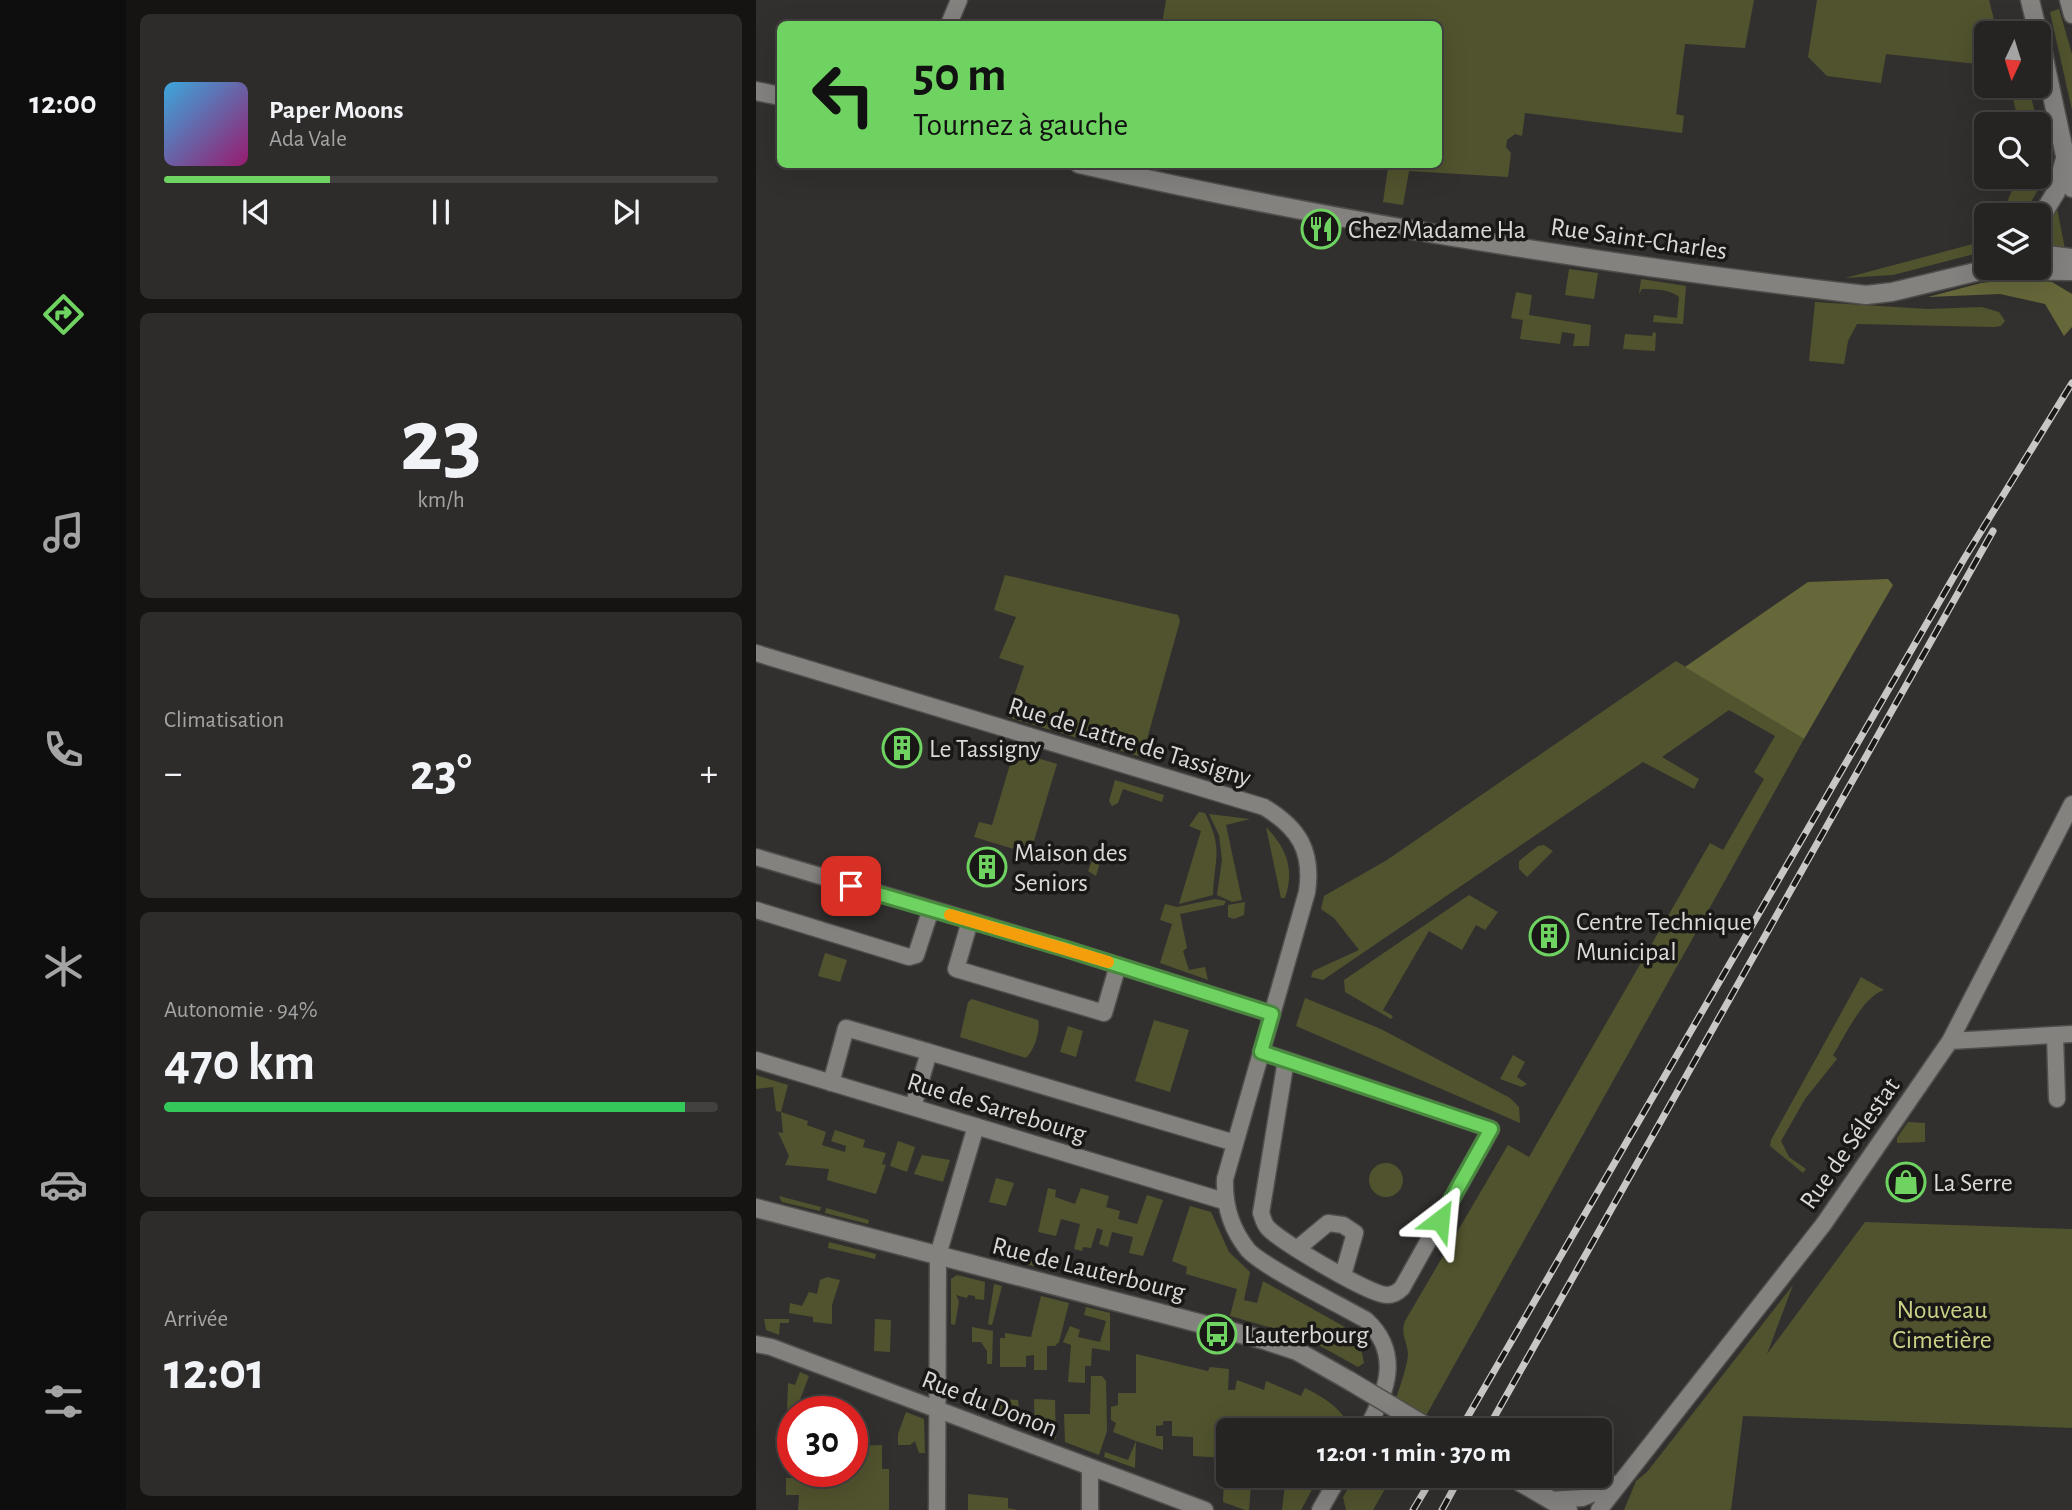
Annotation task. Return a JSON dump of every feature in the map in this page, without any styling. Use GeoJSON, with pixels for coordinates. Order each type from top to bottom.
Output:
{"type":"FeatureCollection","features":[{"type":"Feature","properties":{"kind":"street"},"geometry":{"type":"LineString","coordinates":[[950,21],[959,0]]}},
{"type":"Feature","properties":{"kind":"street"},"geometry":{"type":"LineString","coordinates":[[2030,0],[2036,21]]}},
{"type":"Feature","properties":{"kind":"street"},"geometry":{"type":"LineString","coordinates":[[2067,0],[2072,15]]}},
{"type":"Feature","properties":{"kind":"street"},"geometry":{"type":"LineString","coordinates":[[756,91],[777,95]]}},
{"type":"Feature","properties":{"kind":"street"},"geometry":{"type":"LineString","coordinates":[[2051,91],[2072,188]]}},
{"type":"Feature","properties":{"kind":"street"},"geometry":{"type":"LineString","coordinates":[[2049,203],[2056,192],[2064,152]]}},
{"type":"Feature","properties":{"kind":"street","name":"Rue Saint-Charles"},"geometry":{"type":"LineString","coordinates":[[1098,168],[1381,226],[1654,268],[1866,295],[1892,292],[1974,272]]}},
{"type":"Feature","properties":{"kind":"street"},"geometry":{"type":"LineString","coordinates":[[2051,255],[2072,258]]}},
{"type":"Feature","properties":{"kind":"street","name":"Rue Saint-Charles"},"geometry":{"type":"LineString","coordinates":[[2051,270],[2072,271]]}},
{"type":"Feature","properties":{"kind":"street","name":"Rue de Lattre de Tassigny"},"geometry":{"type":"LineString","coordinates":[[756,653],[1264,807],[1284,819],[1299,835],[1307,850],[1309,877],[1225,1179],[1224,1201],[1236,1232],[1250,1252],[1366,1320],[1384,1341],[1388,1367],[1384,1386],[1371,1418]]}},
{"type":"Feature","properties":{"kind":"street","name":"Rue de Sélestat"},"geometry":{"type":"LineString","coordinates":[[1600,1510],[1823,1225],[1950,1041],[2072,804]]}},
{"type":"Feature","properties":{"kind":"street"},"geometry":{"type":"LineString","coordinates":[[756,857],[1272,1014]]}},
{"type":"Feature","properties":{"kind":"street"},"geometry":{"type":"LineString","coordinates":[[756,910],[909,957],[916,954],[931,909]]}},
{"type":"Feature","properties":{"kind":"street"},"geometry":{"type":"LineString","coordinates":[[970,921],[956,969],[1090,1009],[1104,1013],[1118,965]]}},
{"type":"Feature","properties":{"kind":"street"},"geometry":{"type":"LineString","coordinates":[[831,1083],[846,1028],[1235,1143]]}},
{"type":"Feature","properties":{"kind":"street"},"geometry":{"type":"LineString","coordinates":[[1950,1041],[2064,1035],[2057,1099]]}},
{"type":"Feature","properties":{"kind":"street"},"geometry":{"type":"LineString","coordinates":[[913,1107],[929,1052]]}},
{"type":"Feature","properties":{"kind":"street"},"geometry":{"type":"LineString","coordinates":[[1261,1052],[1286,1060],[1491,1129],[1402,1288],[1386,1295],[1314,1259],[1266,1227],[1261,1213],[1286,1060]]}},
{"type":"Feature","properties":{"kind":"street","name":"Rue de Sarrebourg"},"geometry":{"type":"LineString","coordinates":[[756,1060],[1224,1201]]}},
{"type":"Feature","properties":{"kind":"street"},"geometry":{"type":"LineString","coordinates":[[937,1510],[938,1255],[976,1126]]}},
{"type":"Feature","properties":{"kind":"street","name":"Rue de Lauterbourg"},"geometry":{"type":"LineString","coordinates":[[756,1208],[1264,1339],[1297,1351],[1412,1418]]}},
{"type":"Feature","properties":{"kind":"street"},"geometry":{"type":"LineString","coordinates":[[1298,1248],[1328,1223],[1343,1224],[1355,1233],[1343,1275]]}},
{"type":"Feature","properties":{"kind":"street"},"geometry":{"type":"LineString","coordinates":[[1302,1283],[1314,1259]]}},
{"type":"Feature","properties":{"kind":"street","name":"Rue du Donon"},"geometry":{"type":"LineString","coordinates":[[756,1344],[771,1347],[1205,1510]]}},
{"type":"Feature","properties":{"kind":"street"},"geometry":{"type":"LineString","coordinates":[[1090,1466],[1090,1510]]}},
{"type":"Feature","properties":{"kind":"street"},"geometry":{"type":"LineString","coordinates":[[1550,1500],[1582,1498],[1622,1482]]}},
{"type":"Feature","properties":{"kind":"street","name":"Rue de Sélestat"},"geometry":{"type":"LineString","coordinates":[[1611,1510],[1622,1482]]}},
{"type":"Feature","properties":{"kind":"street"},"geometry":{"type":"LineString","coordinates":[[1320,1510],[1333,1488]]}},
{"type":"Feature","properties":{"kind":"street"},"geometry":{"type":"LineString","coordinates":[[1529,1488],[1568,1510]]}},
{"type":"Feature","properties":{"kind":"green space"},"geometry":{"type":"Polygon","coordinates":[[[1166,0],[1754,0],[1745,48],[1685,44],[1676,114],[1684,116],[1682,133],[1525,113],[1522,136],[1515,134],[1507,140],[1506,147],[1511,153],[1508,177],[1409,171],[1403,205],[1383,202],[1388,168],[1442,168],[1442,21],[1162,21],[1166,0]]]}},
{"type":"Feature","properties":{"kind":"green space"},"geometry":{"type":"Polygon","coordinates":[[[1817,0],[1989,0],[1994,21],[1974,21],[1974,64],[1886,54],[1881,83],[1827,76],[1808,57],[1817,0]]]}},
{"type":"Feature","properties":{"kind":"green space"},"geometry":{"type":"Polygon","coordinates":[[[2059,9],[2072,54],[2072,110],[2050,12],[2059,9]]]}},
{"type":"Feature","properties":{"kind":"green space"},"geometry":{"type":"Polygon","coordinates":[[[2013,98],[2031,98],[2035,112],[2016,112],[2013,98]]]}},
{"type":"Feature","properties":{"kind":"green space"},"geometry":{"type":"Polygon","coordinates":[[[2013,189],[2039,189],[2030,203],[2006,203],[2013,189]]]}},
{"type":"Feature","properties":{"kind":"green space"},"geometry":{"type":"Polygon","coordinates":[[[2056,203],[2065,249],[2051,250],[2051,212],[2056,203]]]}},
{"type":"Feature","properties":{"kind":"green space"},"geometry":{"type":"Polygon","coordinates":[[[1973,244],[1974,254],[1893,275],[1845,278],[1973,244]]]}},
{"type":"Feature","properties":{"kind":"green space"},"geometry":{"type":"Polygon","coordinates":[[[1569,269],[1598,273],[1594,299],[1565,295],[1569,269]]]}},
{"type":"Feature","properties":{"kind":"green space"},"geometry":{"type":"Polygon","coordinates":[[[1641,279],[1686,286],[1683,324],[1653,322],[1654,315],[1677,318],[1679,297],[1657,289],[1642,289],[1639,294],[1641,279]]]}},
{"type":"Feature","properties":{"kind":"green space"},"geometry":{"type":"Polygon","coordinates":[[[2008,280],[2052,282],[2072,294],[2072,327],[2064,336],[2045,304],[2000,294],[1928,297],[1981,283],[2008,280]]]}},
{"type":"Feature","properties":{"kind":"green space"},"geometry":{"type":"Polygon","coordinates":[[[1516,292],[1532,295],[1529,315],[1591,325],[1589,346],[1573,346],[1575,334],[1562,332],[1560,344],[1520,339],[1523,320],[1511,318],[1516,292]]]}},
{"type":"Feature","properties":{"kind":"green space"},"geometry":{"type":"Polygon","coordinates":[[[1815,302],[1928,309],[1982,307],[1999,312],[2005,321],[2001,326],[1994,327],[1857,324],[1848,341],[1844,364],[1809,361],[1815,302]]]}},
{"type":"Feature","properties":{"kind":"green space"},"geometry":{"type":"Polygon","coordinates":[[[1653,332],[1656,333],[1655,351],[1623,349],[1625,334],[1652,336],[1653,332]]]}},
{"type":"Feature","properties":{"kind":"green space"},"geometry":{"type":"Polygon","coordinates":[[[1005,575],[1178,615],[1180,621],[1142,757],[1007,717],[1024,666],[999,658],[1016,617],[994,610],[1005,575]]]}},
{"type":"Feature","properties":{"kind":"green space"},"geometry":{"type":"Polygon","coordinates":[[[1888,579],[1893,585],[1804,739],[1685,667],[1808,582],[1888,579]]]}},
{"type":"Feature","properties":{"kind":"green space"},"geometry":{"type":"Polygon","coordinates":[[[1676,661],[1804,739],[1425,1418],[1388,1418],[1407,1361],[1403,1330],[1405,1321],[1508,1145],[1529,1157],[1710,843],[1723,850],[1764,779],[1754,772],[1775,736],[1729,710],[1662,757],[1699,779],[1694,789],[1643,762],[1323,980],[1311,977],[1313,971],[1359,950],[1334,918],[1321,909],[1324,896],[1387,860],[1676,661]]]}},
{"type":"Feature","properties":{"kind":"green space"},"geometry":{"type":"Polygon","coordinates":[[[1014,751],[1057,764],[1030,854],[974,837],[979,822],[992,825],[1014,751]]]}},
{"type":"Feature","properties":{"kind":"green space"},"geometry":{"type":"Polygon","coordinates":[[[1115,780],[1164,795],[1162,802],[1123,789],[1118,803],[1112,806],[1109,801],[1115,780]]]}},
{"type":"Feature","properties":{"kind":"green space"},"geometry":{"type":"Polygon","coordinates":[[[1199,812],[1205,813],[1216,846],[1213,895],[1179,904],[1201,831],[1189,826],[1199,812]]]}},
{"type":"Feature","properties":{"kind":"green space"},"geometry":{"type":"Polygon","coordinates":[[[1209,814],[1250,819],[1226,825],[1242,900],[1232,902],[1217,895],[1222,860],[1219,835],[1209,814]]]}},
{"type":"Feature","properties":{"kind":"green space"},"geometry":{"type":"Polygon","coordinates":[[[1266,827],[1287,859],[1289,877],[1285,898],[1281,898],[1266,827]]]}},
{"type":"Feature","properties":{"kind":"green space"},"geometry":{"type":"Polygon","coordinates":[[[1544,845],[1553,851],[1527,877],[1519,869],[1519,861],[1538,846],[1544,845]]]}},
{"type":"Feature","properties":{"kind":"green space"},"geometry":{"type":"Polygon","coordinates":[[[1097,848],[1104,850],[1096,876],[1088,871],[1097,848]]]}},
{"type":"Feature","properties":{"kind":"green space"},"geometry":{"type":"Polygon","coordinates":[[[1469,895],[1498,912],[1485,930],[1476,925],[1462,950],[1429,931],[1383,1010],[1393,1016],[1391,1019],[1345,992],[1344,980],[1469,895]]]}},
{"type":"Feature","properties":{"kind":"green space"},"geometry":{"type":"Polygon","coordinates":[[[1215,899],[1226,901],[1224,905],[1180,914],[1187,948],[1183,951],[1189,970],[1205,967],[1208,980],[1160,963],[1172,924],[1160,920],[1165,904],[1177,907],[1215,899]]]}},
{"type":"Feature","properties":{"kind":"green space"},"geometry":{"type":"Polygon","coordinates":[[[1245,902],[1244,915],[1234,919],[1228,917],[1228,905],[1245,902]]]}},
{"type":"Feature","properties":{"kind":"green space"},"geometry":{"type":"Polygon","coordinates":[[[825,953],[847,960],[840,982],[818,976],[825,953]]]}},
{"type":"Feature","properties":{"kind":"green space"},"geometry":{"type":"Polygon","coordinates":[[[1861,977],[1884,990],[1861,1009],[1833,1055],[1837,1059],[1805,1099],[1781,1141],[1789,1157],[1806,1169],[1803,1173],[1770,1146],[1771,1140],[1861,977]]]}},
{"type":"Feature","properties":{"kind":"green space"},"geometry":{"type":"Polygon","coordinates":[[[1305,998],[1381,1029],[1510,1098],[1519,1107],[1520,1123],[1296,1026],[1305,998]]]}},
{"type":"Feature","properties":{"kind":"green space"},"geometry":{"type":"Polygon","coordinates":[[[972,999],[1038,1020],[1036,1040],[1026,1058],[960,1037],[968,1002],[972,999]]]}},
{"type":"Feature","properties":{"kind":"green space"},"geometry":{"type":"Polygon","coordinates":[[[1154,1020],[1189,1030],[1170,1092],[1135,1081],[1154,1020]]]}},
{"type":"Feature","properties":{"kind":"green space"},"geometry":{"type":"Polygon","coordinates":[[[1068,1026],[1083,1031],[1076,1057],[1060,1052],[1068,1026]]]}},
{"type":"Feature","properties":{"kind":"green space"},"geometry":{"type":"Polygon","coordinates":[[[1513,1055],[1525,1062],[1517,1077],[1527,1084],[1522,1087],[1500,1079],[1513,1055]]]}},
{"type":"Feature","properties":{"kind":"green space"},"geometry":{"type":"Polygon","coordinates":[[[756,1075],[788,1085],[781,1112],[776,1111],[773,1087],[756,1089],[756,1075]]]}},
{"type":"Feature","properties":{"kind":"green space"},"geometry":{"type":"Polygon","coordinates":[[[781,1112],[808,1121],[807,1125],[826,1132],[822,1145],[845,1152],[846,1146],[831,1141],[835,1130],[865,1140],[863,1147],[886,1153],[882,1164],[886,1165],[876,1194],[827,1180],[829,1169],[785,1165],[789,1156],[778,1132],[783,1133],[781,1112]]]}},
{"type":"Feature","properties":{"kind":"green space"},"geometry":{"type":"Polygon","coordinates":[[[1908,1122],[1925,1123],[1925,1142],[1897,1143],[1897,1138],[1908,1122]]]}},
{"type":"Feature","properties":{"kind":"green space"},"geometry":{"type":"Polygon","coordinates":[[[898,1141],[915,1147],[907,1172],[890,1166],[898,1141]]]}},
{"type":"Feature","properties":{"kind":"green space"},"geometry":{"type":"Polygon","coordinates":[[[922,1155],[950,1160],[943,1182],[914,1174],[922,1155]]]}},
{"type":"Feature","properties":{"kind":"green space"},"geometry":{"type":"Polygon","coordinates":[[[1386,1163],[1398,1168],[1403,1180],[1398,1192],[1386,1197],[1374,1192],[1369,1180],[1374,1168],[1386,1163]]]}},
{"type":"Feature","properties":{"kind":"green space"},"geometry":{"type":"Polygon","coordinates":[[[996,1178],[1014,1183],[1006,1206],[989,1202],[996,1178]]]}},
{"type":"Feature","properties":{"kind":"green space"},"geometry":{"type":"Polygon","coordinates":[[[1048,1188],[1056,1190],[1055,1197],[1075,1204],[1081,1188],[1109,1196],[1106,1207],[1120,1211],[1118,1219],[1137,1224],[1147,1195],[1163,1200],[1143,1256],[1129,1253],[1133,1237],[1112,1232],[1108,1247],[1099,1244],[1103,1230],[1097,1228],[1091,1248],[1083,1247],[1082,1251],[1074,1249],[1080,1224],[1061,1219],[1056,1236],[1038,1232],[1048,1188]]]}},
{"type":"Feature","properties":{"kind":"green space"},"geometry":{"type":"Polygon","coordinates":[[[779,1196],[821,1207],[820,1211],[782,1202],[779,1196]]]}},
{"type":"Feature","properties":{"kind":"green space"},"geometry":{"type":"Polygon","coordinates":[[[1190,1206],[1211,1212],[1229,1252],[1250,1272],[1244,1300],[1257,1303],[1263,1281],[1352,1331],[1360,1342],[1364,1363],[1358,1367],[1304,1337],[1230,1316],[1237,1289],[1186,1274],[1187,1267],[1172,1261],[1190,1206]]]}},
{"type":"Feature","properties":{"kind":"green space"},"geometry":{"type":"Polygon","coordinates":[[[826,1208],[869,1220],[868,1224],[825,1213],[826,1208]]]}},
{"type":"Feature","properties":{"kind":"green space","name":"Nouveau Cimetière"},"geometry":{"type":"Polygon","coordinates":[[[1865,1222],[2072,1229],[2072,1428],[1743,1416],[1731,1510],[1624,1510],[1636,1481],[1647,1472],[1793,1285],[1767,1354],[1865,1222]]]}},
{"type":"Feature","properties":{"kind":"green space"},"geometry":{"type":"Polygon","coordinates":[[[829,1242],[876,1254],[875,1259],[828,1248],[829,1242]]]}},
{"type":"Feature","properties":{"kind":"green space"},"geometry":{"type":"Polygon","coordinates":[[[1014,1256],[1051,1266],[1050,1270],[1013,1261],[1014,1256]]]}},
{"type":"Feature","properties":{"kind":"green space"},"geometry":{"type":"Polygon","coordinates":[[[957,1275],[985,1282],[984,1300],[975,1299],[975,1296],[968,1295],[967,1298],[956,1295],[959,1301],[955,1325],[951,1324],[951,1279],[957,1275]]]}},
{"type":"Feature","properties":{"kind":"green space"},"geometry":{"type":"Polygon","coordinates":[[[827,1277],[840,1280],[832,1305],[832,1324],[813,1322],[813,1317],[789,1313],[790,1303],[802,1306],[809,1292],[817,1294],[820,1280],[827,1277]]]}},
{"type":"Feature","properties":{"kind":"green space"},"geometry":{"type":"Polygon","coordinates":[[[994,1284],[1002,1286],[992,1325],[988,1324],[994,1284]]]}},
{"type":"Feature","properties":{"kind":"green space"},"geometry":{"type":"Polygon","coordinates":[[[1041,1296],[1069,1303],[1059,1342],[1055,1346],[1047,1346],[1047,1370],[1034,1370],[1034,1355],[1026,1356],[1026,1367],[1000,1367],[1000,1338],[1005,1338],[1005,1333],[1031,1337],[1041,1296]]]}},
{"type":"Feature","properties":{"kind":"green space"},"geometry":{"type":"Polygon","coordinates":[[[1086,1307],[1110,1313],[1110,1351],[1092,1348],[1091,1366],[1085,1366],[1085,1383],[1068,1382],[1071,1345],[1063,1342],[1070,1326],[1080,1330],[1078,1337],[1100,1342],[1106,1321],[1084,1315],[1086,1307]]]}},
{"type":"Feature","properties":{"kind":"green space"},"geometry":{"type":"Polygon","coordinates":[[[764,1319],[789,1319],[789,1323],[780,1323],[779,1335],[766,1330],[764,1319]]]}},
{"type":"Feature","properties":{"kind":"green space"},"geometry":{"type":"Polygon","coordinates":[[[875,1319],[891,1320],[890,1352],[874,1351],[875,1319]]]}},
{"type":"Feature","properties":{"kind":"green space"},"geometry":{"type":"Polygon","coordinates":[[[972,1327],[993,1331],[992,1364],[987,1364],[987,1351],[981,1342],[972,1342],[972,1327]]]}},
{"type":"Feature","properties":{"kind":"green space"},"geometry":{"type":"Polygon","coordinates":[[[1136,1354],[1208,1371],[1210,1367],[1229,1369],[1228,1390],[1235,1390],[1237,1380],[1264,1390],[1266,1381],[1301,1396],[1305,1388],[1336,1407],[1344,1418],[1216,1418],[1216,1457],[1193,1456],[1193,1437],[1172,1436],[1172,1421],[1163,1421],[1163,1425],[1156,1426],[1156,1436],[1163,1436],[1163,1450],[1113,1432],[1116,1423],[1111,1420],[1111,1407],[1118,1405],[1118,1393],[1136,1393],[1136,1354]]]}},
{"type":"Feature","properties":{"kind":"green space"},"geometry":{"type":"Polygon","coordinates":[[[800,1372],[809,1376],[801,1396],[788,1396],[788,1383],[795,1385],[800,1372]]]}},
{"type":"Feature","properties":{"kind":"green space"},"geometry":{"type":"Polygon","coordinates":[[[1091,1376],[1102,1376],[1106,1381],[1107,1431],[1099,1455],[1065,1442],[1064,1414],[1090,1414],[1091,1376]]]}},
{"type":"Feature","properties":{"kind":"green space"},"geometry":{"type":"Polygon","coordinates":[[[999,1399],[1018,1400],[1020,1425],[1000,1418],[999,1399]]]}},
{"type":"Feature","properties":{"kind":"green space"},"geometry":{"type":"Polygon","coordinates":[[[1034,1399],[1055,1400],[1056,1439],[1035,1431],[1034,1399]]]}},
{"type":"Feature","properties":{"kind":"green space"},"geometry":{"type":"Polygon","coordinates":[[[906,1412],[924,1419],[925,1453],[919,1453],[915,1441],[910,1445],[898,1445],[898,1434],[906,1412]]]}},
{"type":"Feature","properties":{"kind":"green space"},"geometry":{"type":"Polygon","coordinates":[[[1136,1441],[1135,1468],[1104,1457],[1105,1452],[1128,1460],[1136,1441]]]}},
{"type":"Feature","properties":{"kind":"green space"},"geometry":{"type":"Polygon","coordinates":[[[882,1445],[882,1469],[889,1469],[889,1510],[798,1510],[799,1495],[786,1495],[786,1487],[868,1487],[868,1446],[882,1445]]]}},
{"type":"Feature","properties":{"kind":"green space"},"geometry":{"type":"Polygon","coordinates":[[[1224,1488],[1251,1488],[1249,1510],[1223,1502],[1224,1488]]]}},
{"type":"Feature","properties":{"kind":"green space"},"geometry":{"type":"Polygon","coordinates":[[[1285,1488],[1313,1488],[1301,1510],[1282,1510],[1285,1488]]]}},
{"type":"Feature","properties":{"kind":"green space"},"geometry":{"type":"Polygon","coordinates":[[[1348,1488],[1386,1488],[1373,1510],[1346,1510],[1343,1497],[1348,1488]]]}},
{"type":"Feature","properties":{"kind":"green space"},"geometry":{"type":"Polygon","coordinates":[[[968,1494],[1008,1498],[1008,1508],[1018,1510],[968,1510],[968,1494]]]}},
{"type":"Feature","properties":{"kind":"railway"},"geometry":{"type":"LineString","coordinates":[[1467,1418],[1964,559],[2072,383]]}},
{"type":"Feature","properties":{"kind":"railway"},"geometry":{"type":"LineString","coordinates":[[1494,1418],[1993,531]]}},
{"type":"Feature","properties":{"kind":"railway"},"geometry":{"type":"LineString","coordinates":[[1413,1510],[1426,1488]]}},
{"type":"Feature","properties":{"kind":"railway"},"geometry":{"type":"LineString","coordinates":[[1442,1510],[1454,1488]]}},
{"type":"Feature","properties":{"kind":"slow traffic"},"geometry":{"type":"LineString","coordinates":[[950,915],[1108,962]]}},
{"type":"Feature","properties":{"kind":"place","name":"Chez Madame Ha"},"geometry":{"type":"Point","coordinates":[1321,229]}},
{"type":"Feature","properties":{"kind":"place","name":"Le Tassigny"},"geometry":{"type":"Point","coordinates":[902,748]}},
{"type":"Feature","properties":{"kind":"place","name":"Maison des Seniors"},"geometry":{"type":"Point","coordinates":[987,867]}},
{"type":"Feature","properties":{"kind":"place","name":"Centre Technique Municipal"},"geometry":{"type":"Point","coordinates":[1549,936]}},
{"type":"Feature","properties":{"kind":"place","name":"La Serre"},"geometry":{"type":"Point","coordinates":[1906,1182]}},
{"type":"Feature","properties":{"kind":"place","name":"Lauterbourg"},"geometry":{"type":"Point","coordinates":[1217,1334]}},
{"type":"Feature","properties":{"kind":"route"},"geometry":{"type":"LineString","coordinates":[[851,886],[1063,948],[1272,1014],[1261,1052],[1491,1129],[1440,1220]]}}]}
